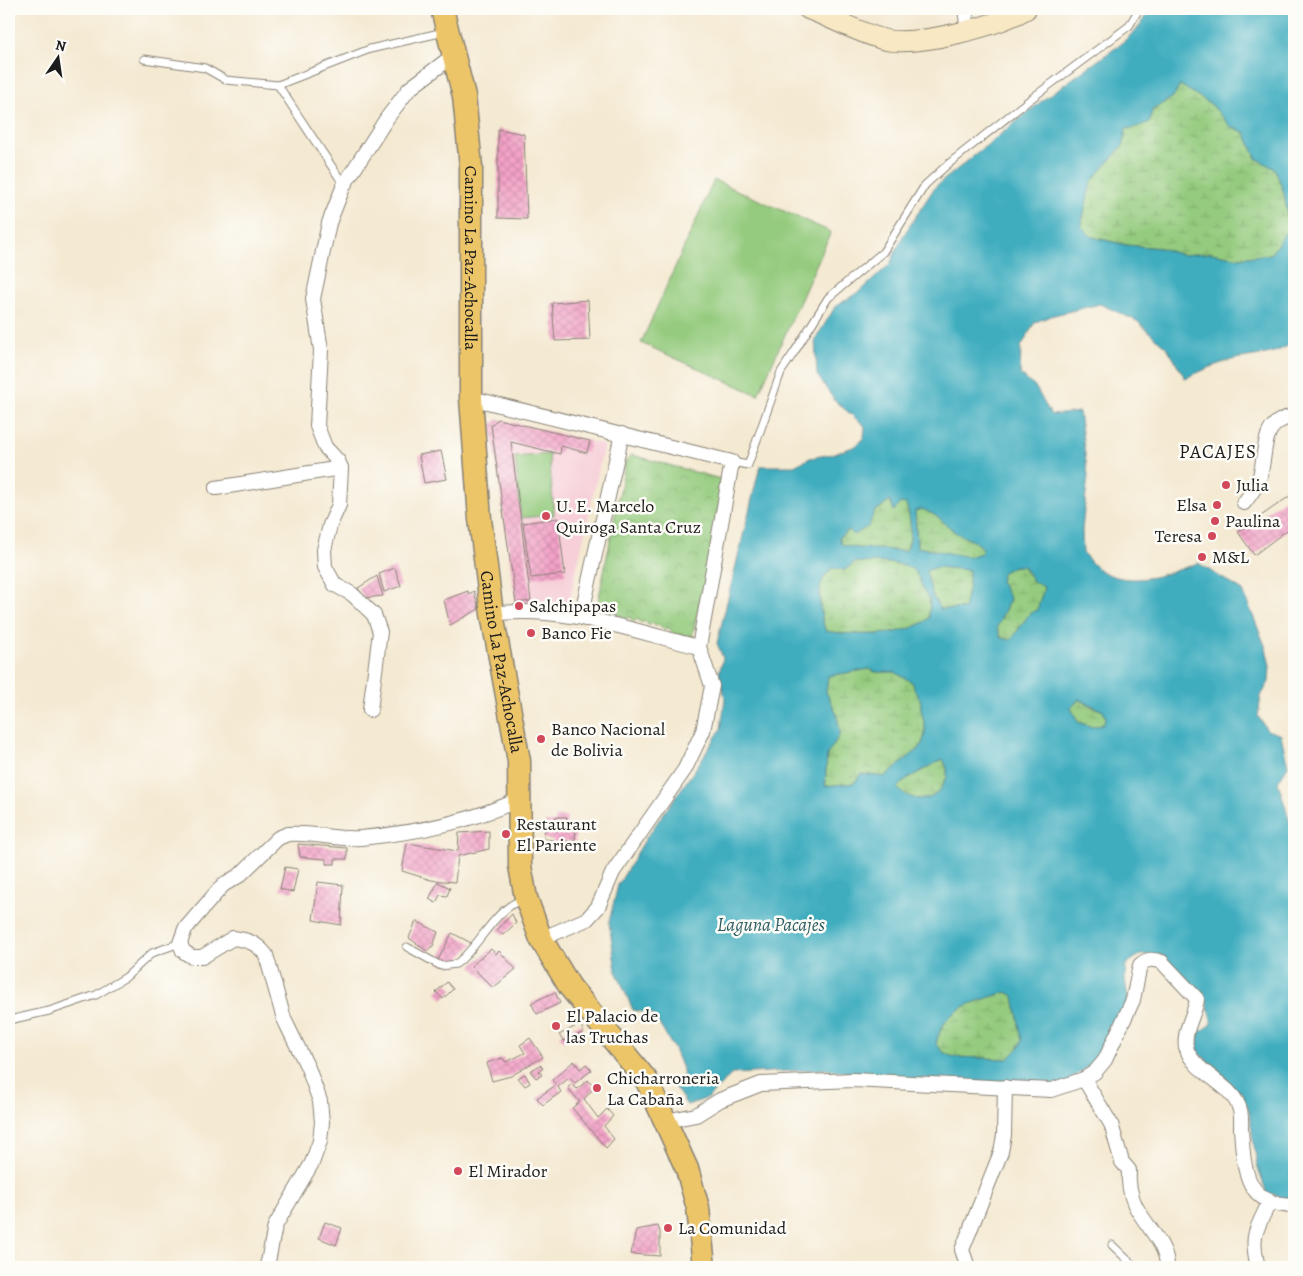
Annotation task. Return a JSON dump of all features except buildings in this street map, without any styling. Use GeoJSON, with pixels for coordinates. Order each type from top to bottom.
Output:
{"type":"FeatureCollection","features":[{"type":"Feature","properties":{"kind":"main road","name":"Camino La Paz-Achocalla"},"geometry":{"type":"LineString","coordinates":[[442,9],[464,96],[471,167],[472,398],[480,519],[492,614],[519,761],[520,866],[526,898],[541,939],[570,987],[647,1081],[687,1169],[698,1208],[704,1267]]}},
{"type":"Feature","properties":{"kind":"main road"},"geometry":{"type":"LineString","coordinates":[[808,9],[883,39],[926,40],[968,31],[1026,9]]}},
{"type":"Feature","properties":{"kind":"street"},"geometry":{"type":"LineString","coordinates":[[965,9],[968,31]]}},
{"type":"Feature","properties":{"kind":"street"},"geometry":{"type":"LineString","coordinates":[[370,710],[380,632],[374,615],[352,594],[335,585],[325,567],[324,550],[330,525],[339,505],[341,468],[338,461],[325,447],[317,426],[321,350],[313,298],[329,223],[344,185],[387,118],[409,88],[454,55]]}},
{"type":"Feature","properties":{"kind":"street"},"geometry":{"type":"LineString","coordinates":[[472,398],[732,462],[699,647],[712,686],[703,731],[685,769],[612,872],[598,907],[587,919],[541,939]]}},
{"type":"Feature","properties":{"kind":"street"},"geometry":{"type":"LineString","coordinates":[[1244,503],[1259,480],[1268,434],[1282,418],[1294,416]]}},
{"type":"Feature","properties":{"kind":"street"},"geometry":{"type":"LineString","coordinates":[[585,619],[585,599],[622,434]]}},
{"type":"Feature","properties":{"kind":"street"},"geometry":{"type":"LineString","coordinates":[[216,488],[341,468]]}},
{"type":"Feature","properties":{"kind":"street"},"geometry":{"type":"LineString","coordinates":[[492,614],[529,611],[585,619],[699,647]]}},
{"type":"Feature","properties":{"kind":"street"},"geometry":{"type":"LineString","coordinates":[[267,1267],[275,1226],[312,1164],[320,1141],[322,1122],[320,1101],[308,1068],[284,1019],[266,955],[259,946],[249,941],[233,938],[202,957],[192,957],[183,951],[180,943],[185,929],[223,885],[240,875],[278,838],[299,833],[359,838],[393,833],[491,813],[520,799]]}},
{"type":"Feature","properties":{"kind":"street"},"geometry":{"type":"LineString","coordinates":[[665,1121],[696,1115],[720,1100],[761,1084],[853,1080],[1051,1090],[1084,1080],[1095,1072],[1105,1060],[1120,1032],[1133,1000],[1140,965],[1149,959],[1162,962],[1197,999],[1186,1035],[1186,1047],[1192,1058],[1233,1097],[1239,1107],[1243,1166],[1256,1191],[1270,1202],[1294,1206]]}},
{"type":"Feature","properties":{"kind":"street"},"geometry":{"type":"LineString","coordinates":[[1084,1080],[1112,1124],[1122,1162],[1129,1170],[1128,1183],[1134,1204],[1158,1243],[1167,1261],[1167,1267]]}},
{"type":"Feature","properties":{"kind":"street"},"geometry":{"type":"LineString","coordinates":[[968,1267],[962,1250],[1000,1152],[1004,1135],[1005,1087]]}},
{"type":"Feature","properties":{"kind":"street"},"geometry":{"type":"LineString","coordinates":[[1258,1267],[1253,1248],[1254,1233],[1270,1202]]}},
{"type":"Feature","properties":{"kind":"lane"},"geometry":{"type":"LineString","coordinates":[[732,462],[748,465],[781,372],[828,298],[883,252],[925,185],[946,165],[1028,101],[1129,26],[1139,9]]}},
{"type":"Feature","properties":{"kind":"lane"},"geometry":{"type":"LineString","coordinates":[[144,59],[205,68],[226,80],[278,84],[370,49],[449,31]]}},
{"type":"Feature","properties":{"kind":"lane"},"geometry":{"type":"LineString","coordinates":[[278,84],[344,185]]}},
{"type":"Feature","properties":{"kind":"lane"},"geometry":{"type":"LineString","coordinates":[[407,947],[441,966],[456,964],[502,913],[513,903],[526,898]]}},
{"type":"Feature","properties":{"kind":"lane"},"geometry":{"type":"LineString","coordinates":[[9,1020],[96,995],[126,977],[152,953],[180,943]]}},
{"type":"Feature","properties":{"kind":"lane"},"geometry":{"type":"LineString","coordinates":[[1112,1245],[1135,1267]]}},
{"type":"Feature","properties":{"kind":"shaded area","name":"U. E. Marcelo Quiroga Santa Cruz"},"geometry":{"type":"Polygon","coordinates":[[[498,419],[604,445],[568,608],[516,603],[491,425],[498,419]]]}},
{"type":"Feature","properties":{"kind":"green space"},"geometry":{"type":"Polygon","coordinates":[[[1179,84],[1211,104],[1231,127],[1245,132],[1256,158],[1275,169],[1284,193],[1289,227],[1271,254],[1239,258],[1211,253],[1182,255],[1160,248],[1126,245],[1092,237],[1081,226],[1091,182],[1124,144],[1126,128],[1173,97],[1179,84]]]}},
{"type":"Feature","properties":{"kind":"green space"},"geometry":{"type":"Polygon","coordinates":[[[714,180],[831,232],[758,395],[641,343],[714,180]]]}},
{"type":"Feature","properties":{"kind":"green space"},"geometry":{"type":"Polygon","coordinates":[[[549,454],[554,515],[521,518],[515,457],[549,454]]]}},
{"type":"Feature","properties":{"kind":"green space"},"geometry":{"type":"Polygon","coordinates":[[[632,455],[728,481],[691,641],[677,638],[668,627],[664,630],[660,625],[655,626],[653,623],[648,625],[645,621],[641,623],[638,619],[633,622],[630,617],[624,619],[621,615],[610,621],[600,618],[596,612],[626,460],[632,455]]]}},
{"type":"Feature","properties":{"kind":"green space"},"geometry":{"type":"Polygon","coordinates":[[[890,501],[906,504],[908,509],[910,540],[906,551],[857,548],[841,545],[839,537],[890,501]]]}},
{"type":"Feature","properties":{"kind":"green space"},"geometry":{"type":"Polygon","coordinates":[[[921,509],[935,516],[955,532],[980,545],[983,548],[981,553],[969,557],[917,547],[915,511],[921,509]]]}},
{"type":"Feature","properties":{"kind":"green space"},"geometry":{"type":"Polygon","coordinates":[[[855,562],[878,562],[910,568],[917,575],[925,593],[930,599],[929,618],[919,625],[908,629],[880,634],[851,634],[826,631],[821,615],[820,602],[820,589],[823,580],[832,568],[845,570],[855,562]]]}},
{"type":"Feature","properties":{"kind":"green space"},"geometry":{"type":"Polygon","coordinates":[[[1014,566],[1023,566],[1026,573],[1044,586],[1038,611],[1030,613],[1011,640],[1001,638],[997,627],[1010,599],[1000,581],[1003,572],[1014,566]]]}},
{"type":"Feature","properties":{"kind":"green space"},"geometry":{"type":"Polygon","coordinates":[[[937,567],[969,570],[969,585],[964,609],[940,609],[932,595],[926,571],[937,567]]]}},
{"type":"Feature","properties":{"kind":"green space"},"geometry":{"type":"Polygon","coordinates":[[[869,669],[876,672],[895,672],[913,683],[920,699],[924,723],[925,735],[922,743],[920,748],[884,777],[861,774],[854,783],[825,786],[827,755],[840,733],[837,715],[826,692],[828,676],[869,669]]]}},
{"type":"Feature","properties":{"kind":"green space"},"geometry":{"type":"Polygon","coordinates":[[[1080,699],[1090,706],[1103,711],[1106,718],[1102,725],[1092,727],[1078,722],[1071,708],[1080,699]]]}},
{"type":"Feature","properties":{"kind":"green space"},"geometry":{"type":"Polygon","coordinates":[[[943,759],[947,768],[947,778],[934,795],[928,798],[917,799],[906,796],[896,789],[904,780],[943,759]]]}},
{"type":"Feature","properties":{"kind":"green space"},"geometry":{"type":"Polygon","coordinates":[[[1006,992],[1015,996],[1022,1041],[1019,1048],[1008,1059],[953,1057],[943,1052],[936,1044],[940,1031],[953,1014],[972,1003],[1006,992]]]}},
{"type":"Feature","properties":{"kind":"water","name":"Laguna Pacajes"},"geometry":{"type":"Polygon","coordinates":[[[1152,9],[1294,9],[1294,341],[1270,353],[1234,359],[1185,378],[1168,349],[1137,321],[1100,304],[1054,315],[1035,322],[1021,347],[1020,374],[1036,388],[1051,415],[1079,412],[1088,476],[1082,530],[1083,553],[1091,562],[1100,570],[1112,576],[1136,579],[1162,575],[1198,563],[1243,591],[1266,648],[1270,666],[1269,682],[1261,696],[1258,716],[1267,730],[1281,735],[1288,766],[1278,782],[1294,836],[1294,1197],[1283,1199],[1266,1191],[1257,1166],[1249,1111],[1242,1093],[1223,1080],[1216,1068],[1197,1052],[1199,1032],[1212,1024],[1207,1003],[1162,955],[1140,955],[1126,964],[1125,980],[1129,1004],[1116,1021],[1100,1057],[1064,1085],[907,1081],[825,1069],[732,1074],[708,1098],[687,1105],[674,1086],[684,1074],[674,1049],[653,1014],[633,1010],[616,971],[609,922],[618,885],[646,838],[694,771],[721,729],[725,698],[719,673],[723,658],[717,643],[760,466],[794,466],[810,458],[833,454],[856,446],[864,437],[865,426],[835,401],[817,375],[815,340],[835,307],[863,289],[890,264],[903,236],[935,187],[1048,96],[1121,44],[1137,29],[1152,9]],[[1180,85],[1173,97],[1152,110],[1150,122],[1131,129],[1126,128],[1124,144],[1091,182],[1081,226],[1092,237],[1126,245],[1160,248],[1182,255],[1211,253],[1239,258],[1271,254],[1289,227],[1284,193],[1275,169],[1256,158],[1245,132],[1231,127],[1211,104],[1180,85]],[[890,501],[874,512],[869,526],[854,535],[849,530],[839,537],[841,544],[857,548],[906,551],[910,540],[910,528],[906,504],[900,503],[894,511],[890,501]],[[921,509],[915,511],[917,547],[969,557],[981,553],[983,548],[955,532],[935,516],[921,509]],[[855,562],[845,570],[832,568],[825,576],[820,590],[820,602],[821,615],[826,631],[851,634],[880,634],[908,629],[919,625],[929,618],[930,599],[925,593],[917,575],[910,568],[878,562],[855,562]],[[1014,566],[1003,572],[1000,581],[1010,599],[997,627],[1001,638],[1011,640],[1030,613],[1038,610],[1044,587],[1034,582],[1023,566],[1014,566]],[[937,567],[926,571],[932,595],[940,609],[964,609],[969,585],[969,570],[937,567]],[[869,669],[828,676],[826,692],[837,715],[840,734],[827,755],[825,786],[854,783],[861,774],[884,777],[920,748],[925,731],[920,699],[913,683],[895,672],[876,672],[869,669]],[[1079,699],[1071,708],[1078,722],[1092,727],[1102,725],[1106,718],[1103,711],[1079,699]],[[943,759],[905,780],[897,788],[901,792],[918,799],[929,798],[934,795],[947,778],[947,768],[943,759]],[[1006,992],[972,1003],[953,1014],[946,1021],[940,1031],[936,1044],[943,1052],[953,1057],[1008,1059],[1019,1048],[1022,1041],[1014,996],[1006,992]]]}},
{"type":"Feature","properties":{"kind":"place","name":"Julia"},"geometry":{"type":"Point","coordinates":[1226,485]}},
{"type":"Feature","properties":{"kind":"place","name":"Elsa"},"geometry":{"type":"Point","coordinates":[1217,505]}},
{"type":"Feature","properties":{"kind":"place","name":"U. E. Marcelo Quiroga Santa Cruz"},"geometry":{"type":"Point","coordinates":[546,516]}},
{"type":"Feature","properties":{"kind":"place","name":"Paulina"},"geometry":{"type":"Point","coordinates":[1215,521]}},
{"type":"Feature","properties":{"kind":"place","name":"Teresa"},"geometry":{"type":"Point","coordinates":[1212,536]}},
{"type":"Feature","properties":{"kind":"place","name":"M&L"},"geometry":{"type":"Point","coordinates":[1202,557]}},
{"type":"Feature","properties":{"kind":"place","name":"Salchipapas"},"geometry":{"type":"Point","coordinates":[519,606]}},
{"type":"Feature","properties":{"kind":"place","name":"Banco Fie"},"geometry":{"type":"Point","coordinates":[531,633]}},
{"type":"Feature","properties":{"kind":"place","name":"Banco Nacional de Bolivia"},"geometry":{"type":"Point","coordinates":[541,739]}},
{"type":"Feature","properties":{"kind":"place","name":"Restaurant El Pariente"},"geometry":{"type":"Point","coordinates":[506,834]}},
{"type":"Feature","properties":{"kind":"place","name":"El Palacio de las Truchas"},"geometry":{"type":"Point","coordinates":[556,1026]}},
{"type":"Feature","properties":{"kind":"place","name":"Chicharroneria La Cabaña"},"geometry":{"type":"Point","coordinates":[597,1088]}},
{"type":"Feature","properties":{"kind":"place","name":"El Mirador"},"geometry":{"type":"Point","coordinates":[458,1171]}},
{"type":"Feature","properties":{"kind":"place","name":"La Comunidad"},"geometry":{"type":"Point","coordinates":[668,1228]}},
{"type":"Feature","properties":{"kind":"district","name":"PACAJES"},"geometry":{"type":"Point","coordinates":[1218,451]}}]}
